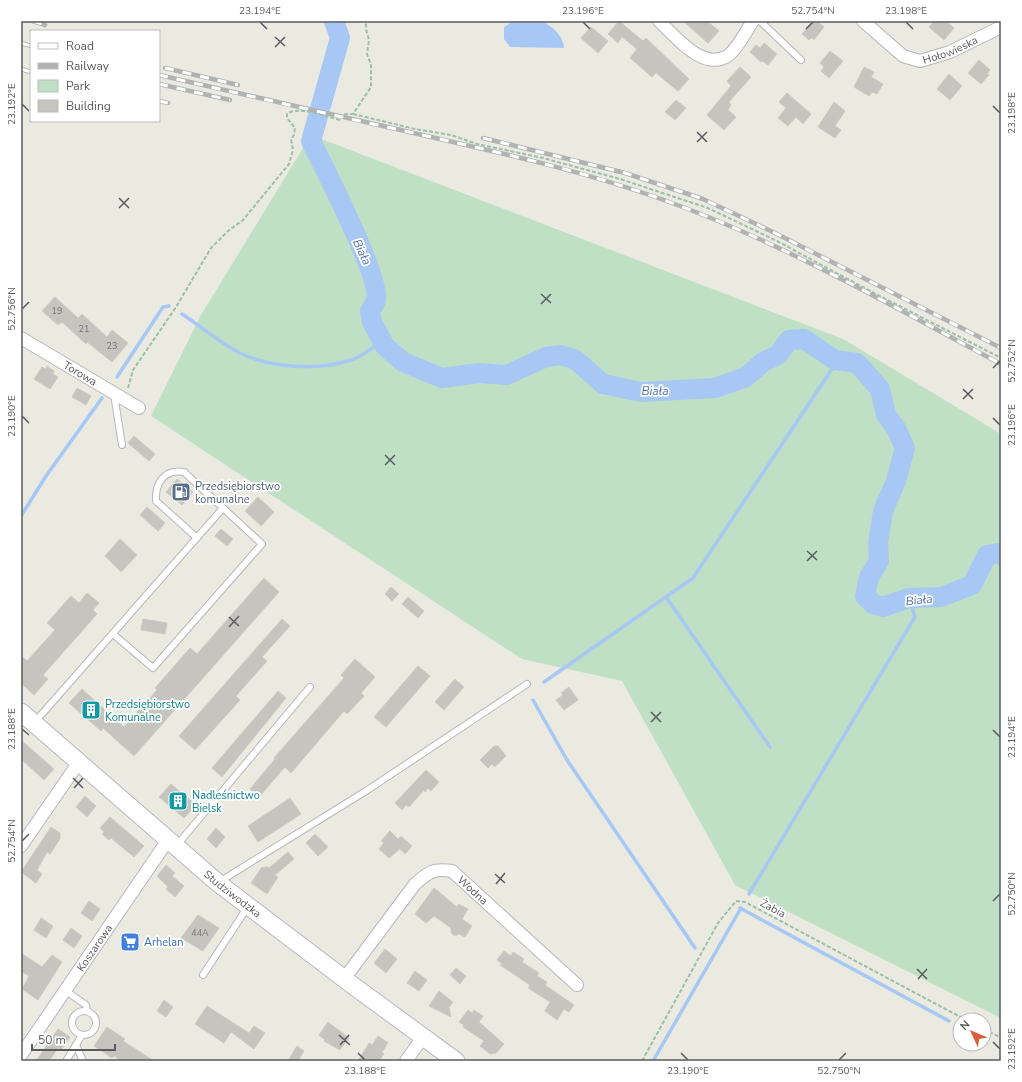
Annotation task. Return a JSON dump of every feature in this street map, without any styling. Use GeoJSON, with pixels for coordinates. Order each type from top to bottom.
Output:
{"type":"FeatureCollection","features":[{"type":"Feature","properties":{"kind":"street"},"geometry":{"type":"LineString","coordinates":[[659,21],[696,54],[709,60],[718,60],[730,53],[754,21]]}},
{"type":"Feature","properties":{"kind":"street","name":"Hołowieska"},"geometry":{"type":"LineString","coordinates":[[863,21],[903,56],[920,61],[950,52],[1001,27]]}},
{"type":"Feature","properties":{"kind":"street","name":"Torowa"},"geometry":{"type":"LineString","coordinates":[[21,338],[139,408]]}},
{"type":"Feature","properties":{"kind":"street","name":"Studziwodzka"},"geometry":{"type":"LineString","coordinates":[[21,712],[218,883],[344,979],[456,1061]]}},
{"type":"Feature","properties":{"kind":"street"},"geometry":{"type":"LineString","coordinates":[[21,846],[78,762]]}},
{"type":"Feature","properties":{"kind":"street","name":"Koszarowa"},"geometry":{"type":"LineString","coordinates":[[21,1055],[172,843]]}},
{"type":"Feature","properties":{"kind":"street","name":"Wodna"},"geometry":{"type":"LineString","coordinates":[[344,979],[415,884],[428,874],[438,869],[452,871],[578,985]]}},
{"type":"Feature","properties":{"kind":"street"},"geometry":{"type":"LineString","coordinates":[[406,1061],[423,1038]]}},
{"type":"Feature","properties":{"kind":"lane"},"geometry":{"type":"LineString","coordinates":[[760,21],[801,60]]}},
{"type":"Feature","properties":{"kind":"lane"},"geometry":{"type":"LineString","coordinates":[[118,395],[122,445]]}},
{"type":"Feature","properties":{"kind":"lane"},"geometry":{"type":"LineString","coordinates":[[113,634],[153,668],[262,544],[184,472],[175,470],[167,474],[161,481],[156,490],[156,501],[196,538]]}},
{"type":"Feature","properties":{"kind":"lane"},"geometry":{"type":"LineString","coordinates":[[34,723],[223,508]]}},
{"type":"Feature","properties":{"kind":"lane"},"geometry":{"type":"LineString","coordinates":[[218,883],[366,791],[527,684]]}},
{"type":"Feature","properties":{"kind":"lane"},"geometry":{"type":"LineString","coordinates":[[172,843],[310,687]]}},
{"type":"Feature","properties":{"kind":"lane"},"geometry":{"type":"LineString","coordinates":[[203,975],[248,906]]}},
{"type":"Feature","properties":{"kind":"lane"},"geometry":{"type":"LineString","coordinates":[[66,991],[86,1005],[87,1011]]}},
{"type":"Feature","properties":{"kind":"lane"},"geometry":{"type":"LineString","coordinates":[[87,1011],[95,1016],[96,1025],[92,1033],[82,1035],[73,1029],[72,1019],[78,1012],[87,1011]]}},
{"type":"Feature","properties":{"kind":"lane"},"geometry":{"type":"LineString","coordinates":[[66,1061],[82,1035]]}},
{"type":"Feature","properties":{"kind":"lane"},"geometry":{"type":"LineString","coordinates":[[76,1045],[83,1061]]}},
{"type":"Feature","properties":{"kind":"path"},"geometry":{"type":"LineString","coordinates":[[353,114],[372,87],[372,65],[367,54],[369,40],[366,29],[366,21]]}},
{"type":"Feature","properties":{"kind":"path"},"geometry":{"type":"LineString","coordinates":[[118,395],[130,384],[133,370],[176,307],[211,248],[243,220],[289,164],[293,150],[291,139],[294,135],[295,128],[287,118],[287,114],[292,111],[302,110],[340,120],[343,114],[353,114],[415,129],[451,135],[476,144],[581,168],[620,179],[708,208],[777,241],[1001,358]]}},
{"type":"Feature","properties":{"kind":"path","name":"Żabia"},"geometry":{"type":"LineString","coordinates":[[642,1061],[718,923],[736,901],[745,902],[952,1013]]}},
{"type":"Feature","properties":{"kind":"path"},"geometry":{"type":"LineString","coordinates":[[992,1033],[1001,1038]]}},
{"type":"Feature","properties":{"kind":"green space"},"geometry":{"type":"Polygon","coordinates":[[[311,135],[843,339],[1001,434],[1001,1018],[992,1014],[992,1012],[989,1012],[735,885],[622,681],[522,659],[151,416],[201,315],[311,135]]]}},
{"type":"Feature","properties":{"kind":"water"},"geometry":{"type":"Polygon","coordinates":[[[541,21],[559,35],[562,39],[564,48],[510,47],[504,39],[504,27],[512,22],[541,21]]]}},
{"type":"Feature","properties":{"kind":"building"},"geometry":{"type":"Polygon","coordinates":[[[619,21],[643,41],[646,38],[689,79],[678,91],[656,73],[652,77],[630,58],[637,49],[622,37],[618,43],[608,34],[619,21]]]}},
{"type":"Feature","properties":{"kind":"building"},"geometry":{"type":"Polygon","coordinates":[[[683,21],[707,21],[719,31],[708,43],[683,21]]]}},
{"type":"Feature","properties":{"kind":"building"},"geometry":{"type":"Polygon","coordinates":[[[813,21],[817,21],[824,27],[814,40],[811,38],[809,40],[802,34],[813,21]]]}},
{"type":"Feature","properties":{"kind":"building"},"geometry":{"type":"Polygon","coordinates":[[[934,21],[946,21],[954,28],[944,40],[929,27],[934,21]]]}},
{"type":"Feature","properties":{"kind":"building"},"geometry":{"type":"Polygon","coordinates":[[[591,27],[608,41],[598,53],[581,38],[591,27]]]}},
{"type":"Feature","properties":{"kind":"building"},"geometry":{"type":"Polygon","coordinates":[[[764,43],[777,54],[768,65],[762,61],[761,62],[750,52],[756,45],[760,48],[764,43]]]}},
{"type":"Feature","properties":{"kind":"building"},"geometry":{"type":"Polygon","coordinates":[[[830,51],[843,61],[829,78],[821,71],[824,67],[820,63],[830,51]]]}},
{"type":"Feature","properties":{"kind":"building"},"geometry":{"type":"Polygon","coordinates":[[[979,60],[990,70],[987,74],[989,75],[981,84],[968,73],[979,60]]]}},
{"type":"Feature","properties":{"kind":"building"},"geometry":{"type":"Polygon","coordinates":[[[740,67],[751,77],[729,102],[731,105],[728,110],[736,117],[724,130],[707,115],[731,86],[727,81],[740,67]]]}},
{"type":"Feature","properties":{"kind":"building"},"geometry":{"type":"Polygon","coordinates":[[[864,67],[874,72],[871,77],[883,84],[877,94],[872,92],[869,96],[854,87],[864,67]]]}},
{"type":"Feature","properties":{"kind":"building"},"geometry":{"type":"Polygon","coordinates":[[[949,74],[962,86],[950,100],[937,89],[949,74]]]}},
{"type":"Feature","properties":{"kind":"building"},"geometry":{"type":"Polygon","coordinates":[[[787,93],[811,114],[803,124],[796,117],[788,126],[778,118],[786,108],[779,102],[787,93]]]}},
{"type":"Feature","properties":{"kind":"building"},"geometry":{"type":"Polygon","coordinates":[[[676,100],[686,108],[675,120],[665,112],[676,100]]]}},
{"type":"Feature","properties":{"kind":"building"},"geometry":{"type":"Polygon","coordinates":[[[834,102],[845,111],[835,126],[841,130],[835,138],[818,127],[834,102]]]}},
{"type":"Feature","properties":{"kind":"building"},"geometry":{"type":"Polygon","coordinates":[[[55,297],[78,318],[82,314],[107,337],[112,330],[128,343],[112,362],[87,342],[86,344],[62,322],[58,325],[42,311],[55,297]]]}},
{"type":"Feature","properties":{"kind":"building"},"geometry":{"type":"Polygon","coordinates":[[[47,366],[54,371],[53,374],[58,377],[50,389],[34,379],[42,367],[46,369],[47,366]]]}},
{"type":"Feature","properties":{"kind":"building"},"geometry":{"type":"Polygon","coordinates":[[[77,388],[91,396],[86,405],[72,397],[77,388]]]}},
{"type":"Feature","properties":{"kind":"building"},"geometry":{"type":"Polygon","coordinates":[[[134,436],[155,454],[149,461],[128,443],[134,436]]]}},
{"type":"Feature","properties":{"kind":"building"},"geometry":{"type":"Polygon","coordinates":[[[177,479],[193,492],[182,505],[166,492],[177,479]]]}},
{"type":"Feature","properties":{"kind":"building"},"geometry":{"type":"Polygon","coordinates":[[[258,497],[274,512],[261,526],[245,511],[258,497]]]}},
{"type":"Feature","properties":{"kind":"building"},"geometry":{"type":"Polygon","coordinates":[[[147,507],[165,523],[158,531],[140,515],[147,507]]]}},
{"type":"Feature","properties":{"kind":"building"},"geometry":{"type":"Polygon","coordinates":[[[221,529],[233,539],[227,546],[215,536],[221,529]]]}},
{"type":"Feature","properties":{"kind":"building"},"geometry":{"type":"Polygon","coordinates":[[[120,539],[137,555],[121,572],[105,556],[120,539]]]}},
{"type":"Feature","properties":{"kind":"building"},"geometry":{"type":"Polygon","coordinates":[[[264,578],[279,592],[134,756],[103,728],[101,731],[69,703],[82,689],[124,727],[157,690],[155,688],[190,648],[197,654],[264,578]]]}},
{"type":"Feature","properties":{"kind":"building"},"geometry":{"type":"Polygon","coordinates":[[[391,587],[399,594],[392,601],[385,594],[391,587]]]}},
{"type":"Feature","properties":{"kind":"building"},"geometry":{"type":"Polygon","coordinates":[[[87,593],[99,603],[93,610],[97,614],[43,675],[48,679],[34,695],[21,683],[21,656],[27,661],[55,630],[47,623],[71,596],[79,603],[87,593]]]}},
{"type":"Feature","properties":{"kind":"building"},"geometry":{"type":"Polygon","coordinates":[[[408,597],[424,611],[418,618],[402,604],[408,597]]]}},
{"type":"Feature","properties":{"kind":"building"},"geometry":{"type":"Polygon","coordinates":[[[143,619],[167,623],[165,634],[141,630],[143,619]]]}},
{"type":"Feature","properties":{"kind":"building"},"geometry":{"type":"Polygon","coordinates":[[[282,619],[290,626],[262,657],[267,661],[236,696],[240,700],[195,750],[179,736],[282,619]]]}},
{"type":"Feature","properties":{"kind":"building"},"geometry":{"type":"Polygon","coordinates":[[[355,659],[375,677],[361,693],[364,696],[347,714],[344,711],[291,773],[285,767],[259,797],[250,789],[275,759],[274,758],[344,678],[341,675],[355,659]]]}},
{"type":"Feature","properties":{"kind":"building"},"geometry":{"type":"Polygon","coordinates":[[[418,666],[430,676],[386,727],[374,717],[418,666]]]}},
{"type":"Feature","properties":{"kind":"building"},"geometry":{"type":"Polygon","coordinates":[[[455,679],[464,687],[444,710],[435,702],[455,679]]]}},
{"type":"Feature","properties":{"kind":"building"},"geometry":{"type":"Polygon","coordinates":[[[569,687],[578,700],[564,710],[556,700],[563,695],[561,693],[569,687]]]}},
{"type":"Feature","properties":{"kind":"building"},"geometry":{"type":"Polygon","coordinates":[[[278,691],[286,698],[222,777],[212,768],[278,691]]]}},
{"type":"Feature","properties":{"kind":"building"},"geometry":{"type":"Polygon","coordinates":[[[21,740],[54,769],[44,780],[21,759],[21,740]]]}},
{"type":"Feature","properties":{"kind":"building"},"geometry":{"type":"Polygon","coordinates":[[[494,746],[498,746],[506,756],[495,767],[492,764],[488,768],[480,760],[494,746]]]}},
{"type":"Feature","properties":{"kind":"building"},"geometry":{"type":"Polygon","coordinates":[[[426,770],[439,782],[431,791],[428,788],[425,792],[424,790],[409,807],[406,805],[402,810],[395,803],[426,770]]]}},
{"type":"Feature","properties":{"kind":"building","name":"Nadleśnictwo Bielsk"},"geometry":{"type":"Polygon","coordinates":[[[171,784],[196,805],[184,818],[159,797],[171,784]]]}},
{"type":"Feature","properties":{"kind":"building"},"geometry":{"type":"Polygon","coordinates":[[[85,796],[96,806],[87,817],[76,807],[85,796]]]}},
{"type":"Feature","properties":{"kind":"building"},"geometry":{"type":"Polygon","coordinates":[[[290,798],[301,814],[258,842],[248,826],[290,798]]]}},
{"type":"Feature","properties":{"kind":"building"},"geometry":{"type":"Polygon","coordinates":[[[110,817],[144,846],[134,857],[111,838],[109,840],[102,834],[104,832],[100,828],[110,817]]]}},
{"type":"Feature","properties":{"kind":"building"},"geometry":{"type":"Polygon","coordinates":[[[51,827],[60,833],[60,839],[50,854],[47,852],[37,870],[42,874],[36,883],[21,872],[51,827]]]}},
{"type":"Feature","properties":{"kind":"building"},"geometry":{"type":"Polygon","coordinates":[[[216,828],[225,837],[216,848],[207,839],[216,828]]]}},
{"type":"Feature","properties":{"kind":"building"},"geometry":{"type":"Polygon","coordinates":[[[390,831],[398,839],[401,836],[412,846],[405,854],[400,849],[389,858],[379,849],[384,843],[381,841],[390,831]]]}},
{"type":"Feature","properties":{"kind":"building"},"geometry":{"type":"Polygon","coordinates":[[[315,834],[328,847],[318,856],[306,843],[315,834]]]}},
{"type":"Feature","properties":{"kind":"building"},"geometry":{"type":"Polygon","coordinates":[[[288,852],[294,859],[275,875],[278,877],[267,894],[251,883],[262,867],[265,868],[266,866],[269,868],[288,852]]]}},
{"type":"Feature","properties":{"kind":"building"},"geometry":{"type":"Polygon","coordinates":[[[166,865],[175,873],[172,876],[184,886],[175,897],[166,889],[168,887],[157,876],[166,865]]]}},
{"type":"Feature","properties":{"kind":"building"},"geometry":{"type":"Polygon","coordinates":[[[434,888],[457,907],[459,904],[468,909],[462,919],[472,926],[465,937],[459,934],[455,936],[451,933],[451,928],[434,916],[426,923],[415,914],[434,888]]]}},
{"type":"Feature","properties":{"kind":"building"},"geometry":{"type":"Polygon","coordinates":[[[89,901],[100,909],[92,921],[81,913],[89,901]]]}},
{"type":"Feature","properties":{"kind":"building"},"geometry":{"type":"Polygon","coordinates":[[[198,915],[219,928],[203,951],[181,938],[198,915]]]}},
{"type":"Feature","properties":{"kind":"building"},"geometry":{"type":"Polygon","coordinates":[[[41,918],[53,926],[46,938],[34,930],[41,918]]]}},
{"type":"Feature","properties":{"kind":"building"},"geometry":{"type":"Polygon","coordinates":[[[71,928],[82,936],[74,948],[63,940],[71,928]]]}},
{"type":"Feature","properties":{"kind":"building"},"geometry":{"type":"Polygon","coordinates":[[[385,949],[397,959],[386,973],[374,963],[385,949]]]}},
{"type":"Feature","properties":{"kind":"building"},"geometry":{"type":"Polygon","coordinates":[[[504,951],[511,956],[513,952],[524,959],[522,962],[539,973],[537,976],[547,982],[545,985],[574,1005],[569,1012],[564,1009],[557,1020],[545,1011],[550,1002],[528,988],[530,985],[500,965],[502,964],[497,960],[504,951]]]}},
{"type":"Feature","properties":{"kind":"building"},"geometry":{"type":"Polygon","coordinates":[[[21,953],[42,967],[52,955],[62,962],[38,1000],[22,989],[29,976],[21,971],[21,953]]]}},
{"type":"Feature","properties":{"kind":"building"},"geometry":{"type":"Polygon","coordinates":[[[456,968],[466,976],[460,984],[450,975],[456,968]]]}},
{"type":"Feature","properties":{"kind":"building"},"geometry":{"type":"Polygon","coordinates":[[[415,971],[427,980],[419,991],[407,983],[415,971]]]}},
{"type":"Feature","properties":{"kind":"building"},"geometry":{"type":"Polygon","coordinates":[[[439,991],[453,1002],[449,1007],[451,1017],[429,1006],[439,991]]]}},
{"type":"Feature","properties":{"kind":"building"},"geometry":{"type":"Polygon","coordinates":[[[164,1000],[173,1007],[166,1017],[157,1011],[164,1000]]]}},
{"type":"Feature","properties":{"kind":"building"},"geometry":{"type":"Polygon","coordinates":[[[207,1006],[249,1033],[254,1026],[265,1033],[254,1049],[231,1032],[224,1043],[195,1024],[207,1006]]]}},
{"type":"Feature","properties":{"kind":"building"},"geometry":{"type":"Polygon","coordinates":[[[468,1010],[472,1013],[474,1010],[483,1016],[479,1022],[504,1044],[496,1053],[490,1054],[480,1046],[484,1041],[463,1027],[464,1025],[459,1022],[468,1010]]]}},
{"type":"Feature","properties":{"kind":"building"},"geometry":{"type":"Polygon","coordinates":[[[328,1022],[349,1038],[340,1050],[324,1041],[325,1040],[319,1035],[328,1022]]]}},
{"type":"Feature","properties":{"kind":"building"},"geometry":{"type":"Polygon","coordinates":[[[107,1027],[125,1039],[123,1041],[154,1061],[122,1061],[114,1056],[112,1058],[94,1046],[107,1027]]]}},
{"type":"Feature","properties":{"kind":"building"},"geometry":{"type":"Polygon","coordinates":[[[58,1029],[70,1037],[61,1050],[58,1048],[49,1061],[36,1061],[58,1029]]]}},
{"type":"Feature","properties":{"kind":"building"},"geometry":{"type":"Polygon","coordinates":[[[378,1036],[388,1043],[382,1052],[384,1054],[379,1061],[358,1061],[369,1043],[372,1045],[378,1036]]]}},
{"type":"Feature","properties":{"kind":"building"},"geometry":{"type":"Polygon","coordinates":[[[297,1046],[304,1051],[298,1061],[288,1061],[297,1046]]]}},
{"type":"Feature","properties":{"kind":"waterway","name":"Biała"},"geometry":{"type":"LineString","coordinates":[[334,21],[340,38],[311,141],[350,222],[370,270],[375,288],[376,300],[370,311],[372,322],[385,346],[403,362],[442,378],[479,373],[507,375],[546,357],[561,355],[576,360],[603,384],[641,392],[715,388],[746,377],[763,362],[778,355],[789,340],[804,339],[835,360],[857,363],[880,389],[886,415],[896,428],[905,448],[896,481],[883,511],[878,543],[879,561],[869,577],[865,596],[873,604],[883,607],[909,598],[941,597],[972,585],[987,555],[998,553],[1001,555]]}},
{"type":"Feature","properties":{"kind":"waterway"},"geometry":{"type":"LineString","coordinates":[[117,377],[163,307],[169,306]]}},
{"type":"Feature","properties":{"kind":"waterway"},"geometry":{"type":"LineString","coordinates":[[182,314],[218,340],[240,353],[280,365],[309,367],[324,366],[351,360],[359,357],[382,341]]}},
{"type":"Feature","properties":{"kind":"waterway"},"geometry":{"type":"LineString","coordinates":[[544,682],[693,578],[838,360]]}},
{"type":"Feature","properties":{"kind":"waterway"},"geometry":{"type":"LineString","coordinates":[[21,516],[46,476],[102,398]]}},
{"type":"Feature","properties":{"kind":"waterway"},"geometry":{"type":"LineString","coordinates":[[666,597],[770,747]]}},
{"type":"Feature","properties":{"kind":"waterway"},"geometry":{"type":"LineString","coordinates":[[749,894],[915,617],[909,598]]}},
{"type":"Feature","properties":{"kind":"waterway"},"geometry":{"type":"LineString","coordinates":[[533,700],[567,760],[695,948]]}},
{"type":"Feature","properties":{"kind":"waterway"},"geometry":{"type":"LineString","coordinates":[[740,908],[949,1021]]}},
{"type":"Feature","properties":{"kind":"waterway"},"geometry":{"type":"LineString","coordinates":[[653,1061],[741,908]]}},
{"type":"Feature","properties":{"kind":"railway"},"geometry":{"type":"LineString","coordinates":[[33,21],[45,25]]}},
{"type":"Feature","properties":{"kind":"railway"},"geometry":{"type":"LineString","coordinates":[[21,43],[30,46]]}},
{"type":"Feature","properties":{"kind":"railway"},"geometry":{"type":"LineString","coordinates":[[165,68],[238,85]]}},
{"type":"Feature","properties":{"kind":"railway"},"geometry":{"type":"LineString","coordinates":[[21,69],[30,72]]}},
{"type":"Feature","properties":{"kind":"railway"},"geometry":{"type":"LineString","coordinates":[[160,75],[534,161],[630,188],[705,216],[792,254],[1001,364]]}},
{"type":"Feature","properties":{"kind":"railway"},"geometry":{"type":"LineString","coordinates":[[160,84],[230,100]]}},
{"type":"Feature","properties":{"kind":"railway"},"geometry":{"type":"LineString","coordinates":[[160,101],[168,103]]}},
{"type":"Feature","properties":{"kind":"railway"},"geometry":{"type":"LineString","coordinates":[[483,138],[625,173],[703,199],[775,233],[1001,348]]}},
{"type":"Feature","properties":{"kind":"place","name":"Przedsiębiorstwo komunalne"},"geometry":{"type":"Point","coordinates":[181,492]}},
{"type":"Feature","properties":{"kind":"place","name":"Przedsiębiorstwo Komunalne"},"geometry":{"type":"Point","coordinates":[91,710]}},
{"type":"Feature","properties":{"kind":"place","name":"Nadleśnictwo Bielsk"},"geometry":{"type":"Point","coordinates":[178,801]}},
{"type":"Feature","properties":{"kind":"place","name":"Arhelan"},"geometry":{"type":"Point","coordinates":[130,942]}}]}
